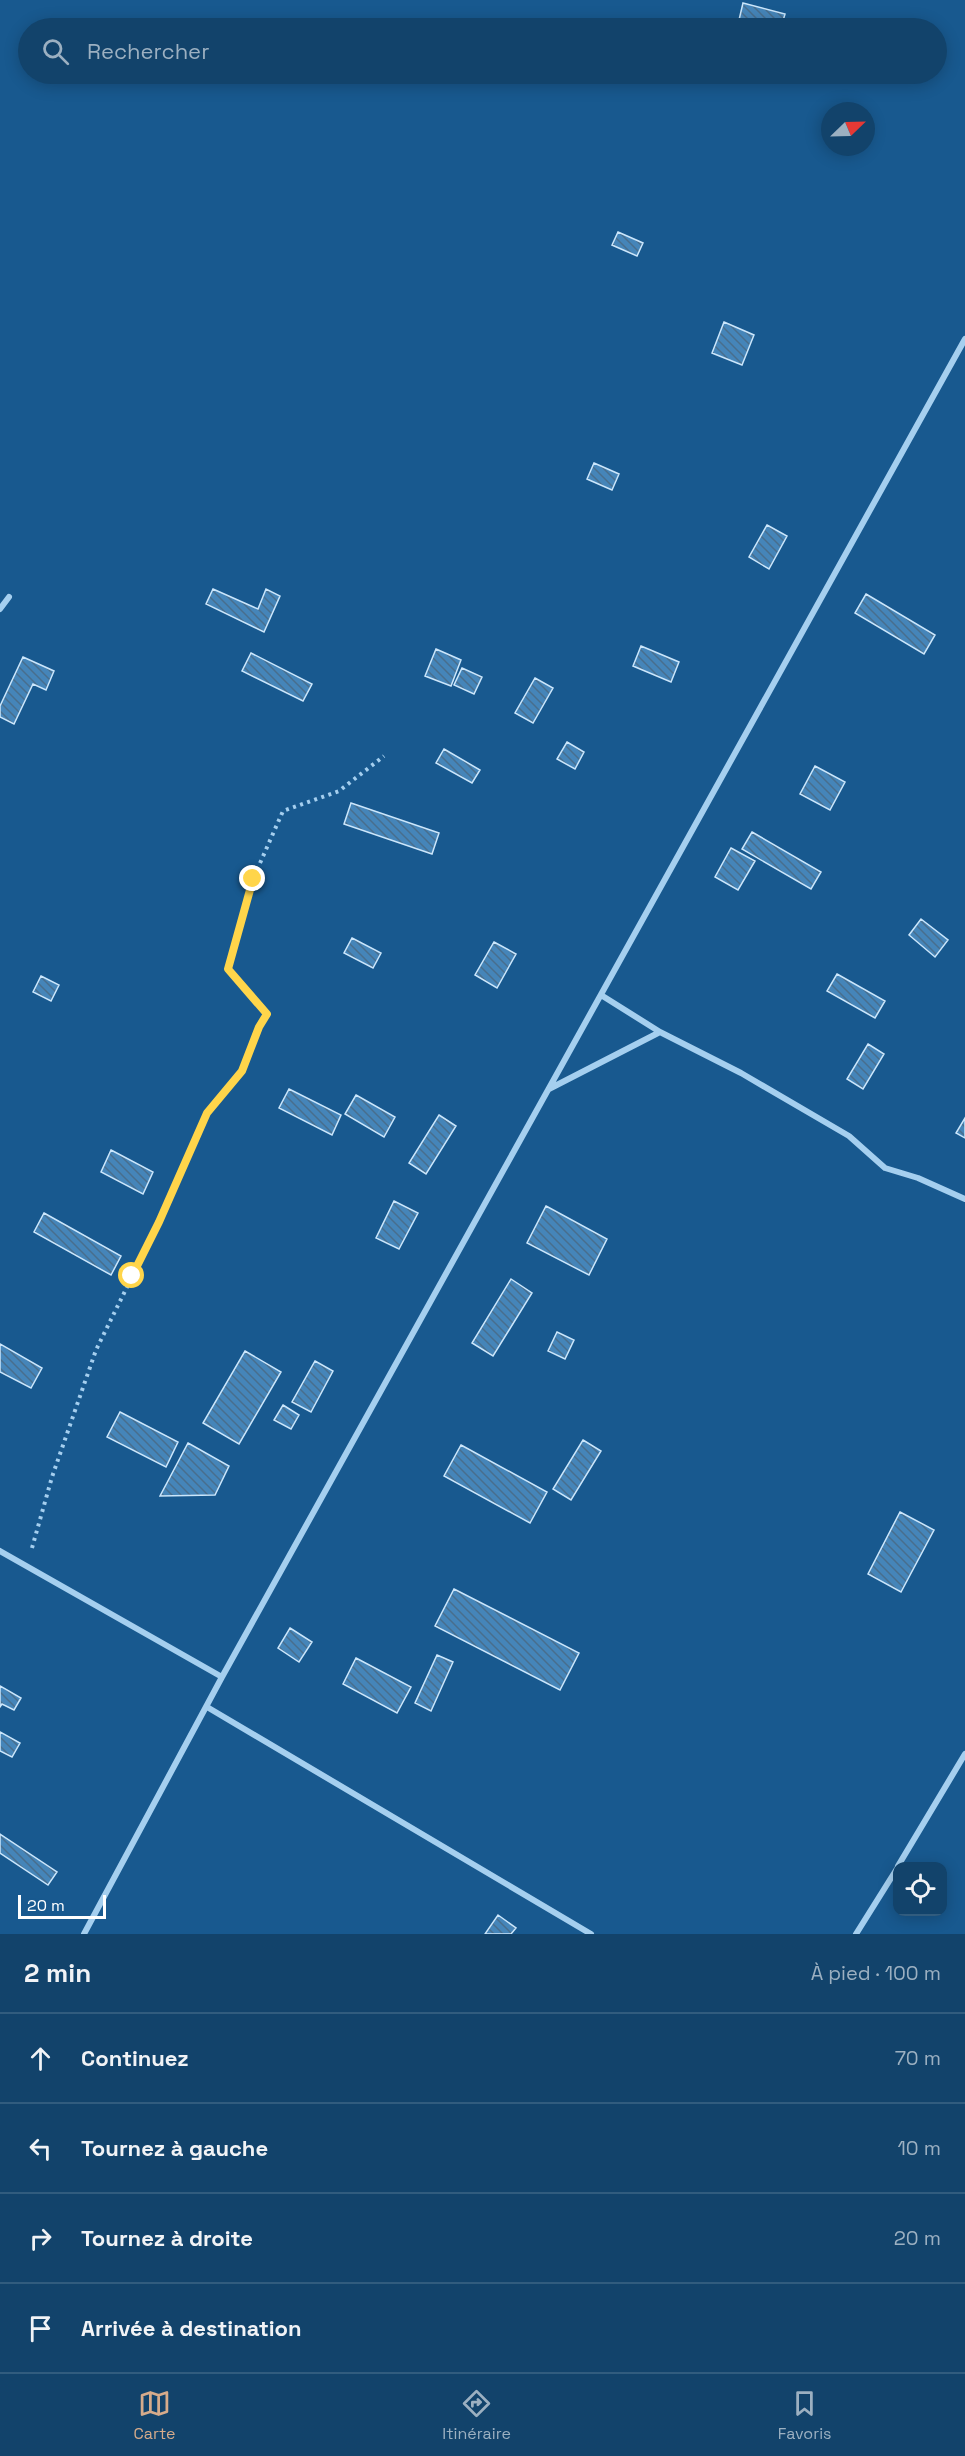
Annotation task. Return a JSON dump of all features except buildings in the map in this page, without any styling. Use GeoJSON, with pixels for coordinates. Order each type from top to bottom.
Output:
{"type":"FeatureCollection","features":[{"type":"Feature","properties":{"kind":"street"},"geometry":{"type":"LineString","coordinates":[[84,1934],[222,1677],[965,339]]}},
{"type":"Feature","properties":{"kind":"street"},"geometry":{"type":"LineString","coordinates":[[0,609],[9,597]]}},
{"type":"Feature","properties":{"kind":"street"},"geometry":{"type":"LineString","coordinates":[[601,994],[660,1032],[741,1072],[849,1136],[885,1168],[918,1178],[965,1199]]}},
{"type":"Feature","properties":{"kind":"street"},"geometry":{"type":"LineString","coordinates":[[549,1089],[660,1032]]}},
{"type":"Feature","properties":{"kind":"street"},"geometry":{"type":"LineString","coordinates":[[0,1551],[222,1677]]}},
{"type":"Feature","properties":{"kind":"street"},"geometry":{"type":"LineString","coordinates":[[207,1707],[591,1934]]}},
{"type":"Feature","properties":{"kind":"street"},"geometry":{"type":"LineString","coordinates":[[901,1862],[965,1754]]}},
{"type":"Feature","properties":{"kind":"street"},"geometry":{"type":"LineString","coordinates":[[856,1934],[893,1875]]}},
{"type":"Feature","properties":{"kind":"path"},"geometry":{"type":"LineString","coordinates":[[26,1566],[52,1477],[96,1350],[159,1222],[207,1113],[242,1071],[259,1027],[267,1014],[228,969],[253,879],[283,811],[339,791],[384,756]]}},
{"type":"Feature","properties":{"kind":"route"},"geometry":{"type":"LineString","coordinates":[[132,1276],[159,1222],[207,1113],[242,1071],[259,1027],[267,1014],[228,969],[253,879]]}}]}
